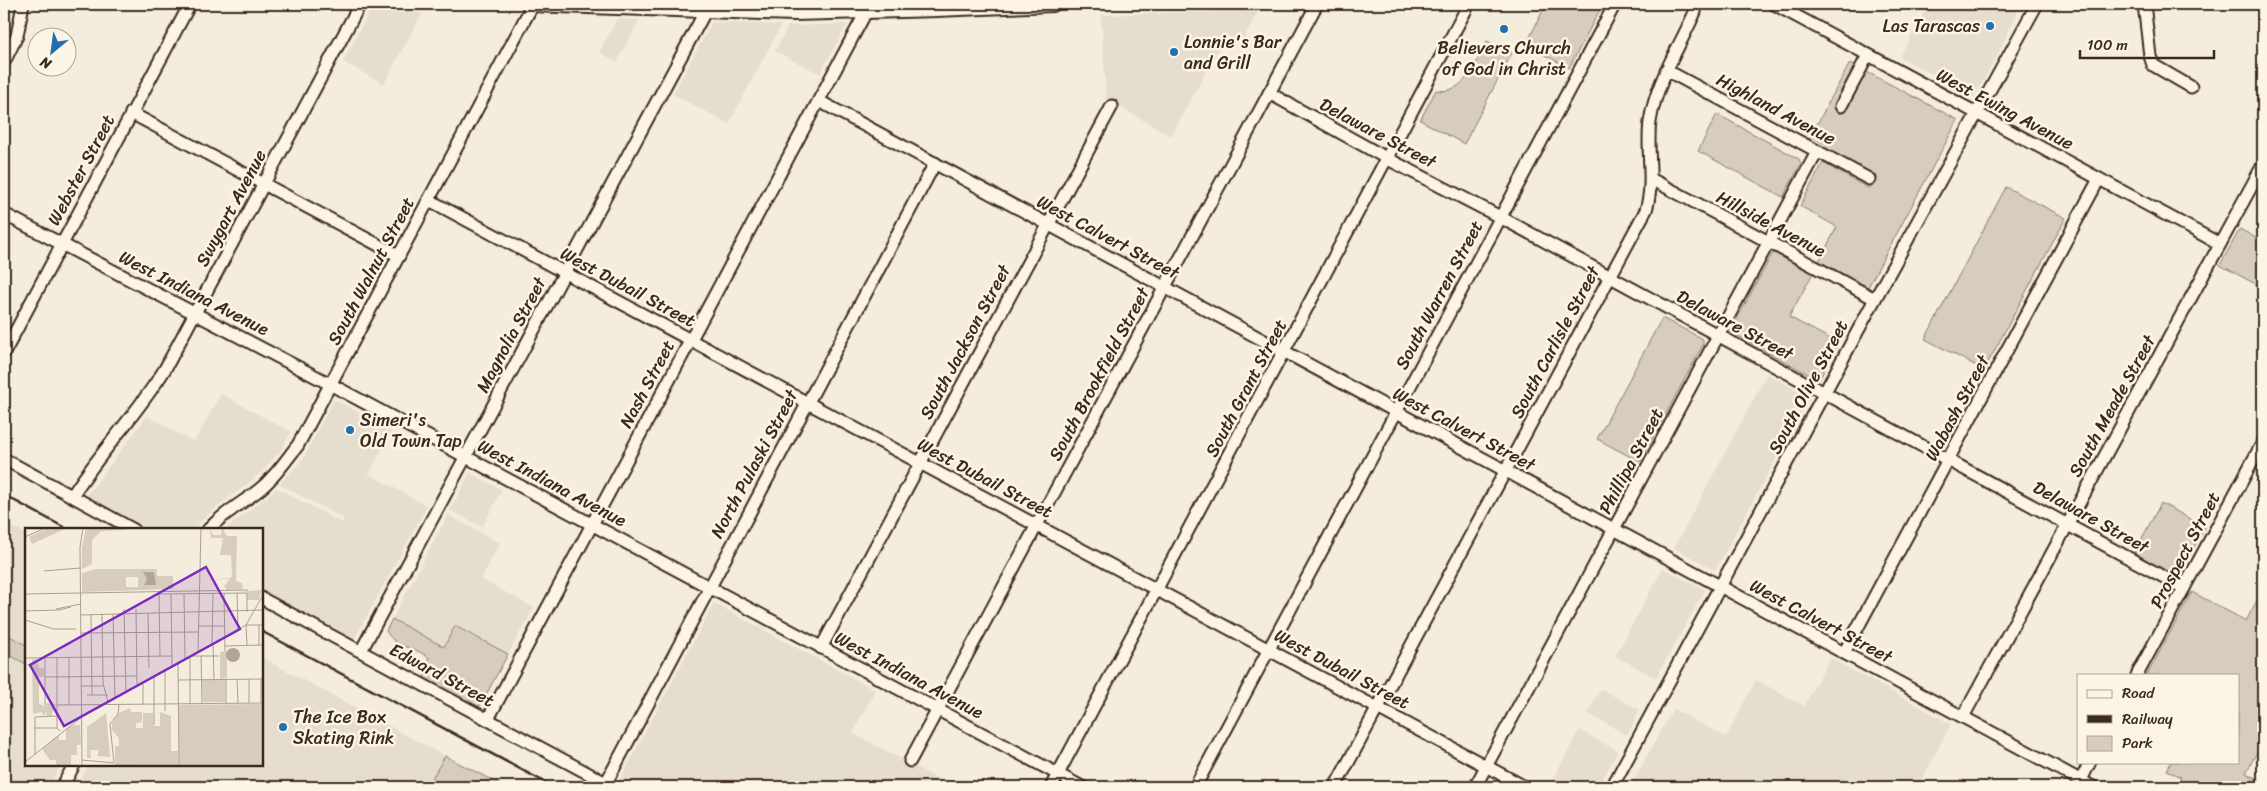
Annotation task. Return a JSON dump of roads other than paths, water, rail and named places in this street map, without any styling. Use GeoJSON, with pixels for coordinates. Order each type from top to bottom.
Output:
{"type":"FeatureCollection","features":[{"type":"Feature","properties":{"kind":"main road"},"geometry":{"type":"LineString","coordinates":[[528,4],[642,5],[706,10],[797,8],[866,12],[966,6],[1053,4]]}},
{"type":"Feature","properties":{"kind":"street"},"geometry":{"type":"LineString","coordinates":[[4,62],[17,36],[24,4]]}},
{"type":"Feature","properties":{"kind":"street","name":"Webster Street"},"geometry":{"type":"LineString","coordinates":[[4,353],[190,4]]}},
{"type":"Feature","properties":{"kind":"street","name":"Swygart Avenue"},"geometry":{"type":"LineString","coordinates":[[72,496],[100,455],[155,385],[360,4]]}},
{"type":"Feature","properties":{"kind":"street","name":"South Walnut Street"},"geometry":{"type":"LineString","coordinates":[[210,528],[224,514],[260,488],[282,467],[298,445],[534,4]]}},
{"type":"Feature","properties":{"kind":"street","name":"South Brookfield Street"},"geometry":{"type":"LineString","coordinates":[[910,761],[1317,4]]}},
{"type":"Feature","properties":{"kind":"street","name":"South Grant Street"},"geometry":{"type":"LineString","coordinates":[[1051,787],[1285,353],[1469,4]]}},
{"type":"Feature","properties":{"kind":"street","name":"South Warren Street"},"geometry":{"type":"LineString","coordinates":[[1195,787],[1615,4]]}},
{"type":"Feature","properties":{"kind":"street","name":"South Carlisle Street"},"geometry":{"type":"LineString","coordinates":[[1335,787],[1646,210],[1650,196],[1650,124],[1656,95],[1666,70],[1696,12],[1696,4]]}},
{"type":"Feature","properties":{"kind":"street","name":"West Ewing Avenue"},"geometry":{"type":"LineString","coordinates":[[1774,4],[2220,244]]}},
{"type":"Feature","properties":{"kind":"street","name":"South Olive Street"},"geometry":{"type":"LineString","coordinates":[[1612,787],[1824,392],[2037,4]]}},
{"type":"Feature","properties":{"kind":"street"},"geometry":{"type":"LineString","coordinates":[[2144,4],[2150,56],[2154,65],[2191,87]]}},
{"type":"Feature","properties":{"kind":"street","name":"Magnolia Street"},"geometry":{"type":"LineString","coordinates":[[361,651],[706,10]]}},
{"type":"Feature","properties":{"kind":"street","name":"Nash Street"},"geometry":{"type":"LineString","coordinates":[[488,719],[866,12]]}},
{"type":"Feature","properties":{"kind":"street"},"geometry":{"type":"LineString","coordinates":[[1841,106],[1868,55]]}},
{"type":"Feature","properties":{"kind":"street","name":"Highland Avenue"},"geometry":{"type":"LineString","coordinates":[[1666,70],[1869,179]]}},
{"type":"Feature","properties":{"kind":"street","name":"Delaware Street"},"geometry":{"type":"LineString","coordinates":[[1269,93],[2184,588]]}},
{"type":"Feature","properties":{"kind":"street","name":"West Calvert Street"},"geometry":{"type":"LineString","coordinates":[[818,101],[2093,787]]}},
{"type":"Feature","properties":{"kind":"street","name":"South Jackson Street"},"geometry":{"type":"LineString","coordinates":[[821,648],[1112,106]]}},
{"type":"Feature","properties":{"kind":"street"},"geometry":{"type":"LineString","coordinates":[[131,113],[399,256]]}},
{"type":"Feature","properties":{"kind":"street","name":"Phillipa Street"},"geometry":{"type":"LineString","coordinates":[[1475,787],[1818,152]]}},
{"type":"Feature","properties":{"kind":"street","name":"North Pulaski Street"},"geometry":{"type":"LineString","coordinates":[[606,783],[935,163]]}},
{"type":"Feature","properties":{"kind":"street","name":"South Meade Street"},"geometry":{"type":"LineString","coordinates":[[1963,717],[2263,165]]}},
{"type":"Feature","properties":{"kind":"street","name":"Hillside Avenue"},"geometry":{"type":"LineString","coordinates":[[1650,179],[1875,299]]}},
{"type":"Feature","properties":{"kind":"street","name":"Wabash Street"},"geometry":{"type":"LineString","coordinates":[[1844,653],[2099,179]]}},
{"type":"Feature","properties":{"kind":"street","name":"West Dubail Street"},"geometry":{"type":"LineString","coordinates":[[429,200],[1525,787]]}},
{"type":"Feature","properties":{"kind":"street","name":"West Indiana Avenue"},"geometry":{"type":"LineString","coordinates":[[4,214],[466,456],[1082,787]]}},
{"type":"Feature","properties":{"kind":"street","name":"Prospect Street"},"geometry":{"type":"LineString","coordinates":[[2138,674],[2263,442]]}},
{"type":"Feature","properties":{"kind":"street"},"geometry":{"type":"LineString","coordinates":[[4,459],[130,528]]}},
{"type":"Feature","properties":{"kind":"street","name":"Edward Street"},"geometry":{"type":"LineString","coordinates":[[262,599],[606,783]]}},
{"type":"Feature","properties":{"kind":"street"},"geometry":{"type":"LineString","coordinates":[[2081,780],[2089,764]]}},
{"type":"Feature","properties":{"kind":"street"},"geometry":{"type":"LineString","coordinates":[[62,787],[73,766]]}},
{"type":"Feature","properties":{"kind":"railway"},"geometry":{"type":"LineString","coordinates":[[4,495],[65,528]]}},
{"type":"Feature","properties":{"kind":"railway"},"geometry":{"type":"LineString","coordinates":[[262,632],[554,787]]}},
{"type":"Feature","properties":{"kind":"place","name":"Las Tarascas"},"geometry":{"type":"Point","coordinates":[1990,26]}},
{"type":"Feature","properties":{"kind":"place","name":"Believers Church of God in Christ"},"geometry":{"type":"Point","coordinates":[1504,29]}},
{"type":"Feature","properties":{"kind":"place","name":"Lonnie's Bar and Grill"},"geometry":{"type":"Point","coordinates":[1174,52]}},
{"type":"Feature","properties":{"kind":"place","name":"Simeri's Old Town Tap"},"geometry":{"type":"Point","coordinates":[350,430]}},
{"type":"Feature","properties":{"kind":"place","name":"The Ice Box Skating Rink"},"geometry":{"type":"Point","coordinates":[283,727]}}]}
